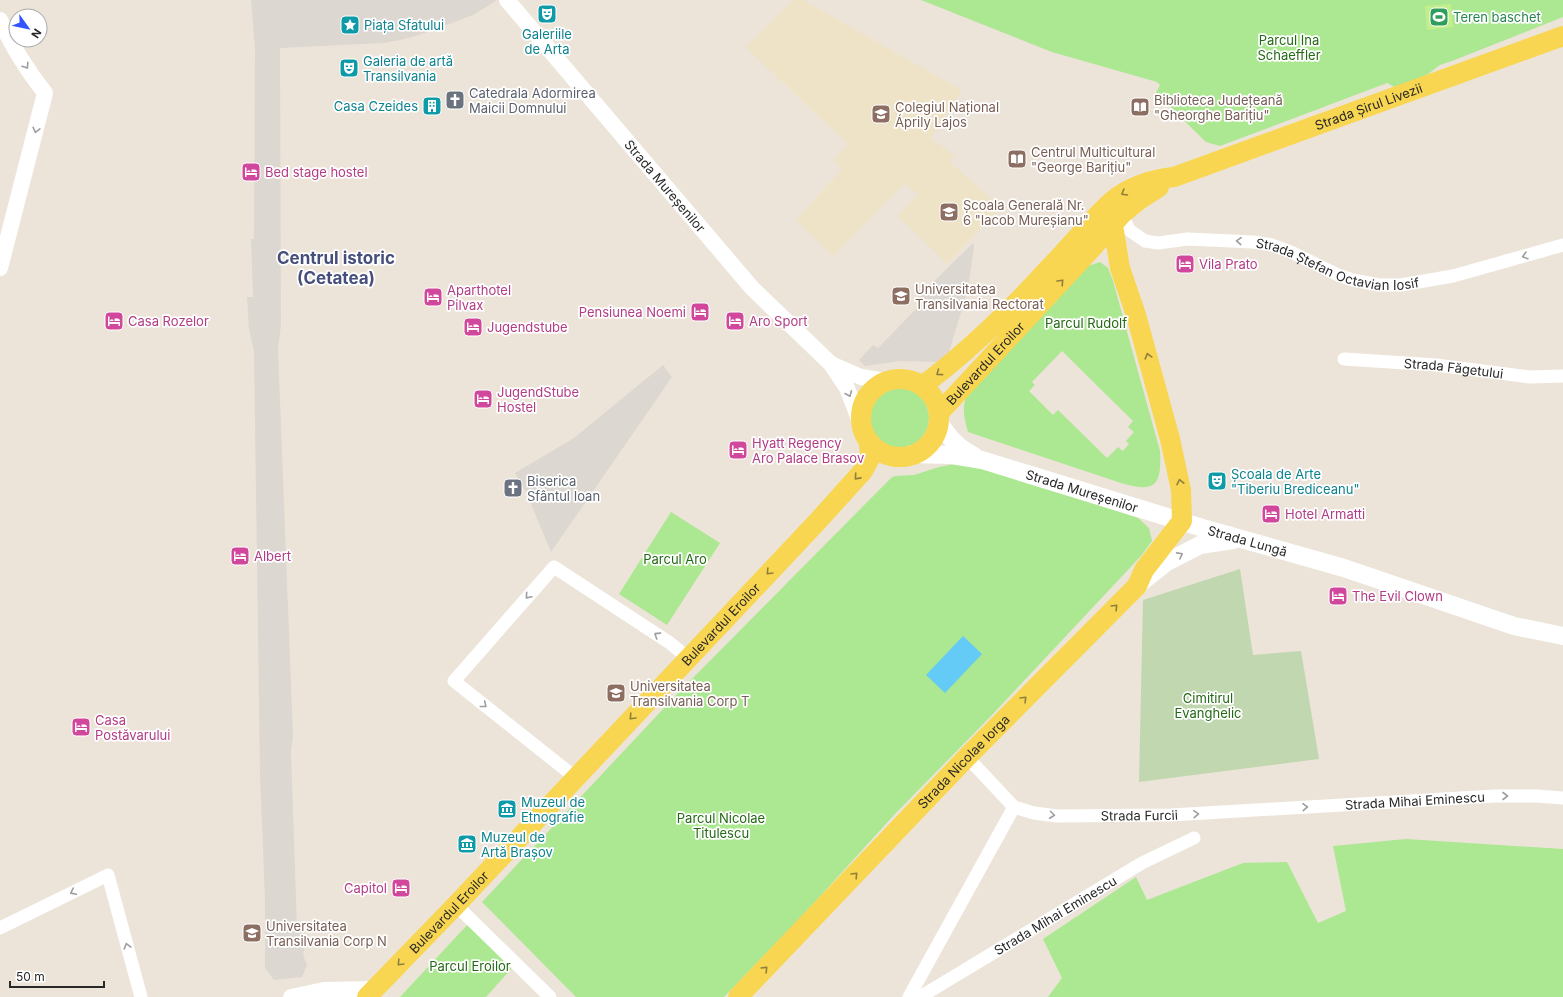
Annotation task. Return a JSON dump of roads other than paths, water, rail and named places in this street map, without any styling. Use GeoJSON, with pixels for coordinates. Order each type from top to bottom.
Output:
{"type":"FeatureCollection","features":[{"type":"Feature","properties":{"kind":"main road","name":"Strada Șirul Livezii"},"geometry":{"type":"LineString","coordinates":[[1112,216],[1117,197],[1128,190],[1163,178],[1174,177],[1563,36]]}},
{"type":"Feature","properties":{"kind":"main road","name":"Bulevardul Eroilor"},"geometry":{"type":"LineString","coordinates":[[922,386],[956,360],[1085,243],[1112,216]]}},
{"type":"Feature","properties":{"kind":"main road"},"geometry":{"type":"LineString","coordinates":[[1112,216],[1120,268],[1136,315],[1170,439],[1181,490],[1182,521]]}},
{"type":"Feature","properties":{"kind":"main road","name":"Bulevardul Eroilor"},"geometry":{"type":"LineString","coordinates":[[939,418],[1085,243]]}},
{"type":"Feature","properties":{"kind":"main road"},"geometry":{"type":"LineString","coordinates":[[1085,243],[1120,268]]}},
{"type":"Feature","properties":{"kind":"main road"},"geometry":{"type":"LineString","coordinates":[[898,379],[910,380],[922,386],[934,399],[939,418],[930,442],[922,449],[912,454],[900,457],[888,455],[878,450],[865,434],[860,416],[868,395],[876,387],[886,381],[898,379]]}},
{"type":"Feature","properties":{"kind":"main road","name":"Strada Mureșenilor"},"geometry":{"type":"LineString","coordinates":[[939,418],[947,434],[961,449],[982,460]]}},
{"type":"Feature","properties":{"kind":"main road","name":"Bulevardul Eroilor"},"geometry":{"type":"LineString","coordinates":[[371,993],[576,778],[817,522],[863,471],[870,458],[865,434]]}},
{"type":"Feature","properties":{"kind":"main road","name":"Strada Mureșenilor"},"geometry":{"type":"LineString","coordinates":[[912,454],[952,455],[982,460],[1182,521]]}},
{"type":"Feature","properties":{"kind":"main road","name":"Strada Lungă"},"geometry":{"type":"LineString","coordinates":[[1182,521],[1344,568],[1514,626],[1563,636]]}},
{"type":"Feature","properties":{"kind":"main road","name":"Strada Nicolae Iorga"},"geometry":{"type":"LineString","coordinates":[[738,997],[967,757],[1137,586],[1144,570],[1182,521]]}},
{"type":"Feature","properties":{"kind":"main road"},"geometry":{"type":"LineString","coordinates":[[1137,586],[1167,562],[1200,545],[1241,539]]}},
{"type":"Feature","properties":{"kind":"street","name":"Strada Mureșenilor"},"geometry":{"type":"LineString","coordinates":[[507,0],[752,288],[831,364],[847,388],[865,434]]}},
{"type":"Feature","properties":{"kind":"street"},"geometry":{"type":"LineString","coordinates":[[0,20],[8,39],[45,93],[0,268]]}},
{"type":"Feature","properties":{"kind":"street","name":"Strada Ștefan Octavian Iosif"},"geometry":{"type":"LineString","coordinates":[[1112,216],[1144,241],[1158,243],[1188,239],[1253,242],[1272,245],[1291,252],[1338,275],[1353,280],[1379,285],[1401,284],[1453,276],[1563,245]]}},
{"type":"Feature","properties":{"kind":"street","name":"Strada Făgetului"},"geometry":{"type":"LineString","coordinates":[[1344,358],[1436,365],[1530,377],[1563,376]]}},
{"type":"Feature","properties":{"kind":"street","name":"Strada Mureșenilor"},"geometry":{"type":"LineString","coordinates":[[831,364],[861,377],[886,381]]}},
{"type":"Feature","properties":{"kind":"street"},"geometry":{"type":"LineString","coordinates":[[576,778],[454,681],[554,567],[670,643],[688,658]]}},
{"type":"Feature","properties":{"kind":"street"},"geometry":{"type":"LineString","coordinates":[[909,997],[1014,807],[967,757]]}},
{"type":"Feature","properties":{"kind":"street","name":"Strada Mihai Eminescu"},"geometry":{"type":"LineString","coordinates":[[1266,810],[1495,796],[1537,796],[1563,798]]}},
{"type":"Feature","properties":{"kind":"street","name":"Strada Furcii"},"geometry":{"type":"LineString","coordinates":[[1014,807],[1034,813],[1057,816],[1171,816],[1266,810]]}},
{"type":"Feature","properties":{"kind":"street","name":"Strada Mihai Eminescu"},"geometry":{"type":"LineString","coordinates":[[920,997],[1142,863],[1194,838]]}},
{"type":"Feature","properties":{"kind":"street"},"geometry":{"type":"LineString","coordinates":[[0,928],[108,875],[141,997]]}},
{"type":"Feature","properties":{"kind":"street"},"geometry":{"type":"LineString","coordinates":[[456,905],[550,997]]}},
{"type":"Feature","properties":{"kind":"street","name":"Bulevardul Eroilor"},"geometry":{"type":"LineString","coordinates":[[295,997],[324,990],[371,993]]}},
{"type":"Feature","properties":{"kind":"water"},"geometry":{"type":"Polygon","coordinates":[[[963,636],[982,654],[945,693],[926,675],[963,636]]]}},
{"type":"Feature","properties":{"kind":"place","name":"Galeriile de Arta"},"geometry":{"type":"Point","coordinates":[547,14]}},
{"type":"Feature","properties":{"kind":"place","name":"Teren baschet"},"geometry":{"type":"Point","coordinates":[1439,17]}},
{"type":"Feature","properties":{"kind":"place","name":"Piața Sfatului"},"geometry":{"type":"Point","coordinates":[350,25]}},
{"type":"Feature","properties":{"kind":"place","name":"Galeria de artă Transilvania"},"geometry":{"type":"Point","coordinates":[349,68]}},
{"type":"Feature","properties":{"kind":"place","name":"Catedrala Adormirea Maicii Domnului"},"geometry":{"type":"Point","coordinates":[455,100]}},
{"type":"Feature","properties":{"kind":"place","name":"Casa Czeides"},"geometry":{"type":"Point","coordinates":[432,106]}},
{"type":"Feature","properties":{"kind":"place","name":"Biblioteca Județeană \"Gheorghe Barițiu\""},"geometry":{"type":"Point","coordinates":[1140,107]}},
{"type":"Feature","properties":{"kind":"place","name":"Colegiul Național Áprily Lajos"},"geometry":{"type":"Point","coordinates":[881,114]}},
{"type":"Feature","properties":{"kind":"place","name":"Centrul Multicultural \"George Barițiu\""},"geometry":{"type":"Point","coordinates":[1017,159]}},
{"type":"Feature","properties":{"kind":"place","name":"Bed stage hostel"},"geometry":{"type":"Point","coordinates":[251,172]}},
{"type":"Feature","properties":{"kind":"place","name":"Școala Generală Nr. 6 \"Iacob Mureșianu\""},"geometry":{"type":"Point","coordinates":[949,212]}},
{"type":"Feature","properties":{"kind":"place","name":"Vila Prato"},"geometry":{"type":"Point","coordinates":[1185,264]}},
{"type":"Feature","properties":{"kind":"place","name":"Universitatea Transilvania Rectorat"},"geometry":{"type":"Point","coordinates":[901,296]}},
{"type":"Feature","properties":{"kind":"place","name":"Aparthotel Pilvax"},"geometry":{"type":"Point","coordinates":[433,297]}},
{"type":"Feature","properties":{"kind":"place","name":"Pensiunea Noemi"},"geometry":{"type":"Point","coordinates":[700,312]}},
{"type":"Feature","properties":{"kind":"place","name":"Casa Rozelor"},"geometry":{"type":"Point","coordinates":[114,321]}},
{"type":"Feature","properties":{"kind":"place","name":"Aro Sport"},"geometry":{"type":"Point","coordinates":[735,321]}},
{"type":"Feature","properties":{"kind":"place","name":"Jugendstube"},"geometry":{"type":"Point","coordinates":[473,327]}},
{"type":"Feature","properties":{"kind":"place","name":"JugendStube Hostel"},"geometry":{"type":"Point","coordinates":[483,399]}},
{"type":"Feature","properties":{"kind":"place","name":"Hyatt Regency Aro Palace Brasov"},"geometry":{"type":"Point","coordinates":[738,450]}},
{"type":"Feature","properties":{"kind":"place","name":"Școala de Arte \"Tiberiu Brediceanu\""},"geometry":{"type":"Point","coordinates":[1217,481]}},
{"type":"Feature","properties":{"kind":"place","name":"Biserica Sfântul Ioan"},"geometry":{"type":"Point","coordinates":[513,488]}},
{"type":"Feature","properties":{"kind":"place","name":"Hotel Armatti"},"geometry":{"type":"Point","coordinates":[1271,514]}},
{"type":"Feature","properties":{"kind":"place","name":"Albert"},"geometry":{"type":"Point","coordinates":[240,556]}},
{"type":"Feature","properties":{"kind":"place","name":"The Evil Clown"},"geometry":{"type":"Point","coordinates":[1338,596]}},
{"type":"Feature","properties":{"kind":"place","name":"Universitatea Transilvania Corp T"},"geometry":{"type":"Point","coordinates":[616,693]}},
{"type":"Feature","properties":{"kind":"place","name":"Casa Postăvarului"},"geometry":{"type":"Point","coordinates":[81,727]}},
{"type":"Feature","properties":{"kind":"place","name":"Muzeul de Etnografie"},"geometry":{"type":"Point","coordinates":[507,809]}},
{"type":"Feature","properties":{"kind":"place","name":"Muzeul de Artă Brașov"},"geometry":{"type":"Point","coordinates":[467,844]}},
{"type":"Feature","properties":{"kind":"place","name":"Capitol"},"geometry":{"type":"Point","coordinates":[401,888]}},
{"type":"Feature","properties":{"kind":"place","name":"Universitatea Transilvania Corp N"},"geometry":{"type":"Point","coordinates":[252,933]}},
{"type":"Feature","properties":{"kind":"district","name":"Centrul istoric (Cetatea)"},"geometry":{"type":"Point","coordinates":[336,268]}},
{"type":"Feature","properties":{"kind":"park label","name":"Parcul Ina Schaeffler"},"geometry":{"type":"Point","coordinates":[1289,48]}},
{"type":"Feature","properties":{"kind":"park label","name":"Parcul Rudolf"},"geometry":{"type":"Point","coordinates":[1086,323]}},
{"type":"Feature","properties":{"kind":"park label","name":"Parcul Aro"},"geometry":{"type":"Point","coordinates":[675,559]}},
{"type":"Feature","properties":{"kind":"park label","name":"Cimitirul Evanghelic"},"geometry":{"type":"Point","coordinates":[1208,706]}},
{"type":"Feature","properties":{"kind":"park label","name":"Parcul Nicolae Titulescu"},"geometry":{"type":"Point","coordinates":[721,826]}},
{"type":"Feature","properties":{"kind":"park label","name":"Parcul Eroilor"},"geometry":{"type":"Point","coordinates":[470,966]}}]}
